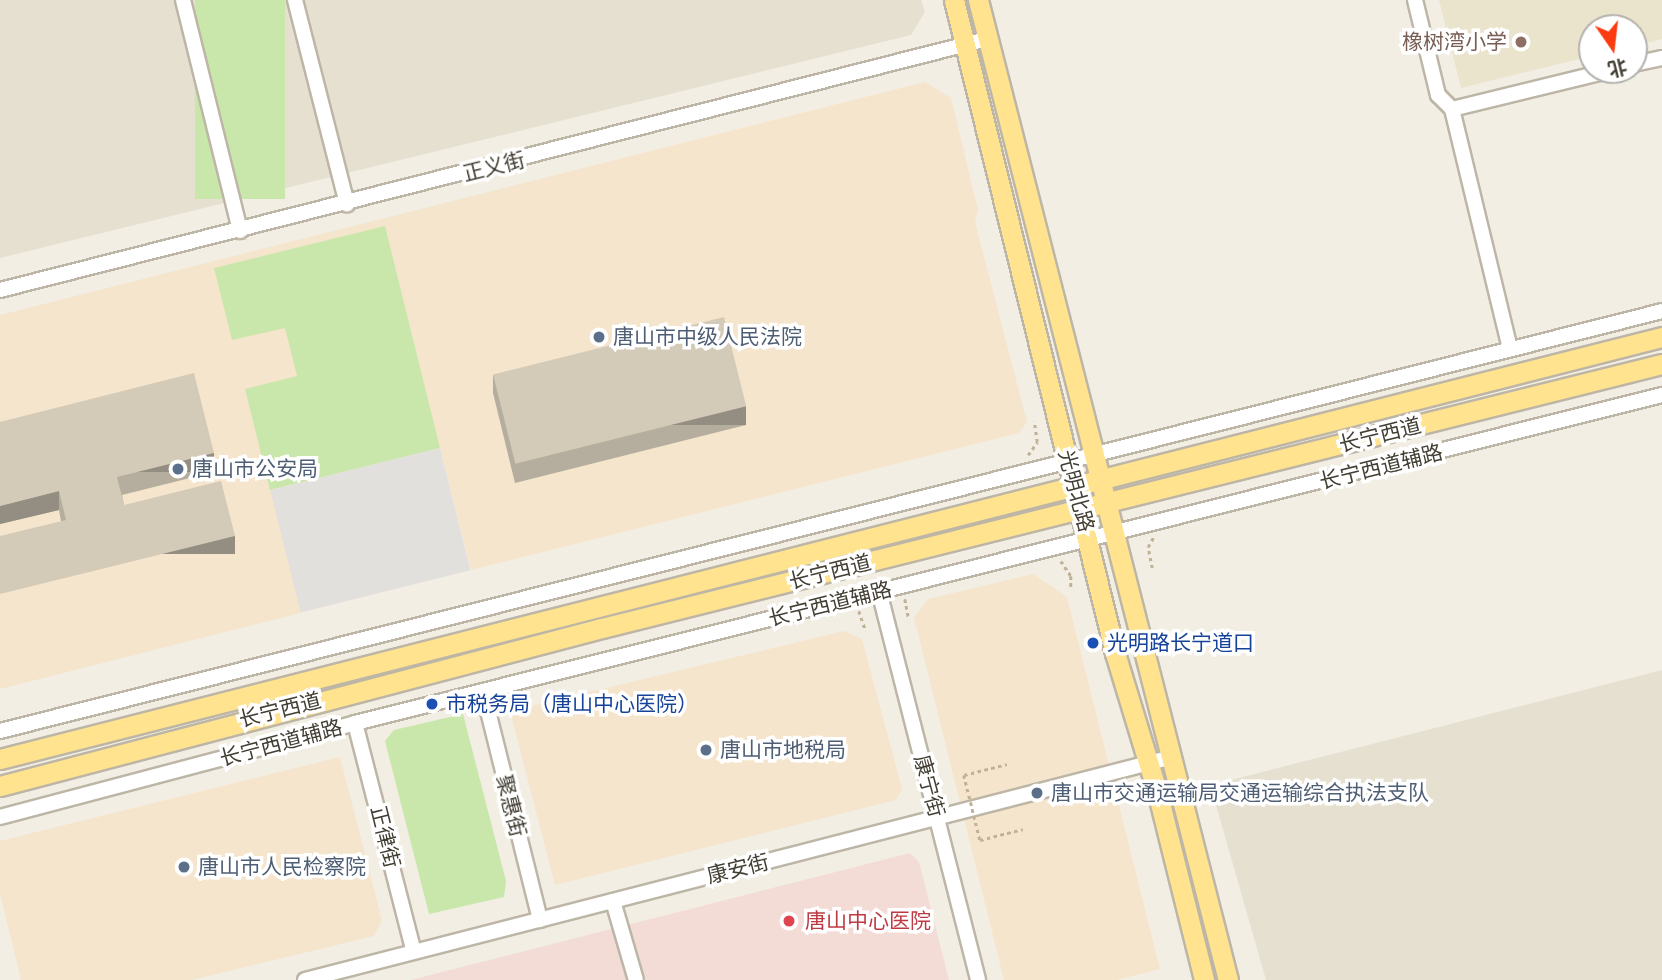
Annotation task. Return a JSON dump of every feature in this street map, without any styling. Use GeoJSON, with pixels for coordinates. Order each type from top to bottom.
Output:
{"type":"FeatureCollection","features":[{"type":"Feature","properties":{"kind":"main road","name":"光明北路"},"geometry":{"type":"LineString","coordinates":[[954,0],[1115,653],[1204,980]]}},
{"type":"Feature","properties":{"kind":"main road","name":"光明北路"},"geometry":{"type":"LineString","coordinates":[[978,0],[1096,451],[1228,980]]}},
{"type":"Feature","properties":{"kind":"main road","name":"长宁西道"},"geometry":{"type":"LineString","coordinates":[[0,759],[1662,337]]}},
{"type":"Feature","properties":{"kind":"main road","name":"长宁西道"},"geometry":{"type":"LineString","coordinates":[[0,786],[218,726],[1662,364]]}},
{"type":"Feature","properties":{"kind":"street"},"geometry":{"type":"LineString","coordinates":[[183,0],[240,231]]}},
{"type":"Feature","properties":{"kind":"street"},"geometry":{"type":"LineString","coordinates":[[295,0],[346,204]]}},
{"type":"Feature","properties":{"kind":"street"},"geometry":{"type":"LineString","coordinates":[[1415,0],[1438,95],[1452,109],[1510,349]]}},
{"type":"Feature","properties":{"kind":"street","name":"正义街"},"geometry":{"type":"LineString","coordinates":[[0,290],[987,39]]}},
{"type":"Feature","properties":{"kind":"street"},"geometry":{"type":"LineString","coordinates":[[1452,109],[1578,78]]}},
{"type":"Feature","properties":{"kind":"street"},"geometry":{"type":"LineString","coordinates":[[0,731],[1067,458],[1662,311]]}},
{"type":"Feature","properties":{"kind":"street","name":"长宁西道辅路"},"geometry":{"type":"LineString","coordinates":[[0,817],[355,723],[1662,396]]}},
{"type":"Feature","properties":{"kind":"street","name":"康宁街"},"geometry":{"type":"LineString","coordinates":[[879,592],[978,980]]}},
{"type":"Feature","properties":{"kind":"street","name":"聚惠街"},"geometry":{"type":"LineString","coordinates":[[483,691],[540,920]]}},
{"type":"Feature","properties":{"kind":"street","name":"正律街"},"geometry":{"type":"LineString","coordinates":[[355,723],[414,952]]}},
{"type":"Feature","properties":{"kind":"street","name":"康安街"},"geometry":{"type":"LineString","coordinates":[[305,980],[342,977],[414,952],[1172,757]]}},
{"type":"Feature","properties":{"kind":"street"},"geometry":{"type":"LineString","coordinates":[[613,901],[630,980]]}},
{"type":"Feature","properties":{"kind":"street"},"geometry":{"type":"LineString","coordinates":[[613,901],[636,980]]}},
{"type":"Feature","properties":{"kind":"path"},"geometry":{"type":"LineString","coordinates":[[1016,472],[1037,442],[1034,421]]}},
{"type":"Feature","properties":{"kind":"path"},"geometry":{"type":"LineString","coordinates":[[1152,569],[1148,547],[1164,522]]}},
{"type":"Feature","properties":{"kind":"path"},"geometry":{"type":"LineString","coordinates":[[1037,552],[1055,556],[1065,564],[1071,576],[1071,589]]}},
{"type":"Feature","properties":{"kind":"path"},"geometry":{"type":"LineString","coordinates":[[909,620],[905,597],[911,584]]}},
{"type":"Feature","properties":{"kind":"path"},"geometry":{"type":"LineString","coordinates":[[847,599],[859,611],[866,631]]}},
{"type":"Feature","properties":{"kind":"path"},"geometry":{"type":"LineString","coordinates":[[1007,764],[964,775],[980,840],[1023,829]]}},
{"type":"Feature","properties":{"kind":"shaded area"},"geometry":{"type":"Polygon","coordinates":[[[0,0],[921,0],[925,12],[911,35],[0,258],[0,0]]]}},
{"type":"Feature","properties":{"kind":"shaded area","name":"橡树湾小学"},"geometry":{"type":"Polygon","coordinates":[[[1439,0],[1662,0],[1662,39],[1648,42],[1648,14],[1578,14],[1578,59],[1461,88],[1439,0]]]}},
{"type":"Feature","properties":{"kind":"shaded area"},"geometry":{"type":"Polygon","coordinates":[[[925,82],[951,98],[978,210],[975,222],[1027,422],[1019,433],[471,570],[440,448],[271,490],[301,613],[0,689],[0,315],[925,82]]]}},
{"type":"Feature","properties":{"kind":"shaded area"},"geometry":{"type":"Polygon","coordinates":[[[440,448],[470,570],[301,613],[270,490],[440,448]]]}},
{"type":"Feature","properties":{"kind":"shaded area","name":"唐山市交通运输局交通运输综合执法支队"},"geometry":{"type":"Polygon","coordinates":[[[1033,574],[1067,597],[1160,969],[1117,980],[1004,980],[914,617],[928,599],[1033,574]]]}},
{"type":"Feature","properties":{"kind":"shaded area","name":"唐山市地税局"},"geometry":{"type":"Polygon","coordinates":[[[844,631],[862,639],[902,789],[896,800],[555,885],[510,711],[844,631]]]}},
{"type":"Feature","properties":{"kind":"shaded area"},"geometry":{"type":"Polygon","coordinates":[[[1662,670],[1662,980],[1266,980],[1214,798],[1223,782],[1662,670]]]}},
{"type":"Feature","properties":{"kind":"shaded area","name":"唐山市人民检察院"},"geometry":{"type":"Polygon","coordinates":[[[340,757],[382,920],[374,936],[192,980],[21,980],[0,894],[0,841],[340,757]]]}},
{"type":"Feature","properties":{"kind":"shaded area","name":"唐山中心医院"},"geometry":{"type":"Polygon","coordinates":[[[910,853],[919,862],[949,980],[411,980],[910,853]]]}},
{"type":"Feature","properties":{"kind":"green space"},"geometry":{"type":"Polygon","coordinates":[[[195,0],[285,0],[285,199],[195,199],[195,0]]]}},
{"type":"Feature","properties":{"kind":"green space"},"geometry":{"type":"Polygon","coordinates":[[[385,226],[440,448],[270,490],[245,389],[297,376],[285,328],[232,340],[214,268],[385,226]]]}},
{"type":"Feature","properties":{"kind":"green space"},"geometry":{"type":"Polygon","coordinates":[[[463,714],[506,881],[504,897],[429,914],[385,741],[394,730],[463,714]]]}},
{"type":"Feature","properties":{"kind":"building","name":"唐山市中级人民法院"},"geometry":{"type":"Polygon","coordinates":[[[724,317],[746,406],[515,464],[493,375],[724,317]]]}},
{"type":"Feature","properties":{"kind":"building","name":"唐山市公安局"},"geometry":{"type":"Polygon","coordinates":[[[194,373],[214,453],[117,477],[124,505],[221,481],[235,536],[0,594],[0,536],[66,520],[59,491],[0,506],[0,422],[194,373]]]}},
{"type":"Feature","properties":{"kind":"place","name":"橡树湾小学"},"geometry":{"type":"Point","coordinates":[1521,42]}},
{"type":"Feature","properties":{"kind":"place","name":"唐山市中级人民法院"},"geometry":{"type":"Point","coordinates":[599,337]}},
{"type":"Feature","properties":{"kind":"place","name":"唐山市公安局"},"geometry":{"type":"Point","coordinates":[178,469]}},
{"type":"Feature","properties":{"kind":"place","name":"光明路长宁道口"},"geometry":{"type":"Point","coordinates":[1093,643]}},
{"type":"Feature","properties":{"kind":"place","name":"市税务局（唐山中心医院）"},"geometry":{"type":"Point","coordinates":[432,704]}},
{"type":"Feature","properties":{"kind":"place","name":"唐山市地税局"},"geometry":{"type":"Point","coordinates":[706,750]}},
{"type":"Feature","properties":{"kind":"place","name":"唐山市交通运输局交通运输综合执法支队"},"geometry":{"type":"Point","coordinates":[1037,793]}},
{"type":"Feature","properties":{"kind":"place","name":"唐山市人民检察院"},"geometry":{"type":"Point","coordinates":[184,867]}},
{"type":"Feature","properties":{"kind":"place","name":"唐山中心医院"},"geometry":{"type":"Point","coordinates":[789,921]}}]}
